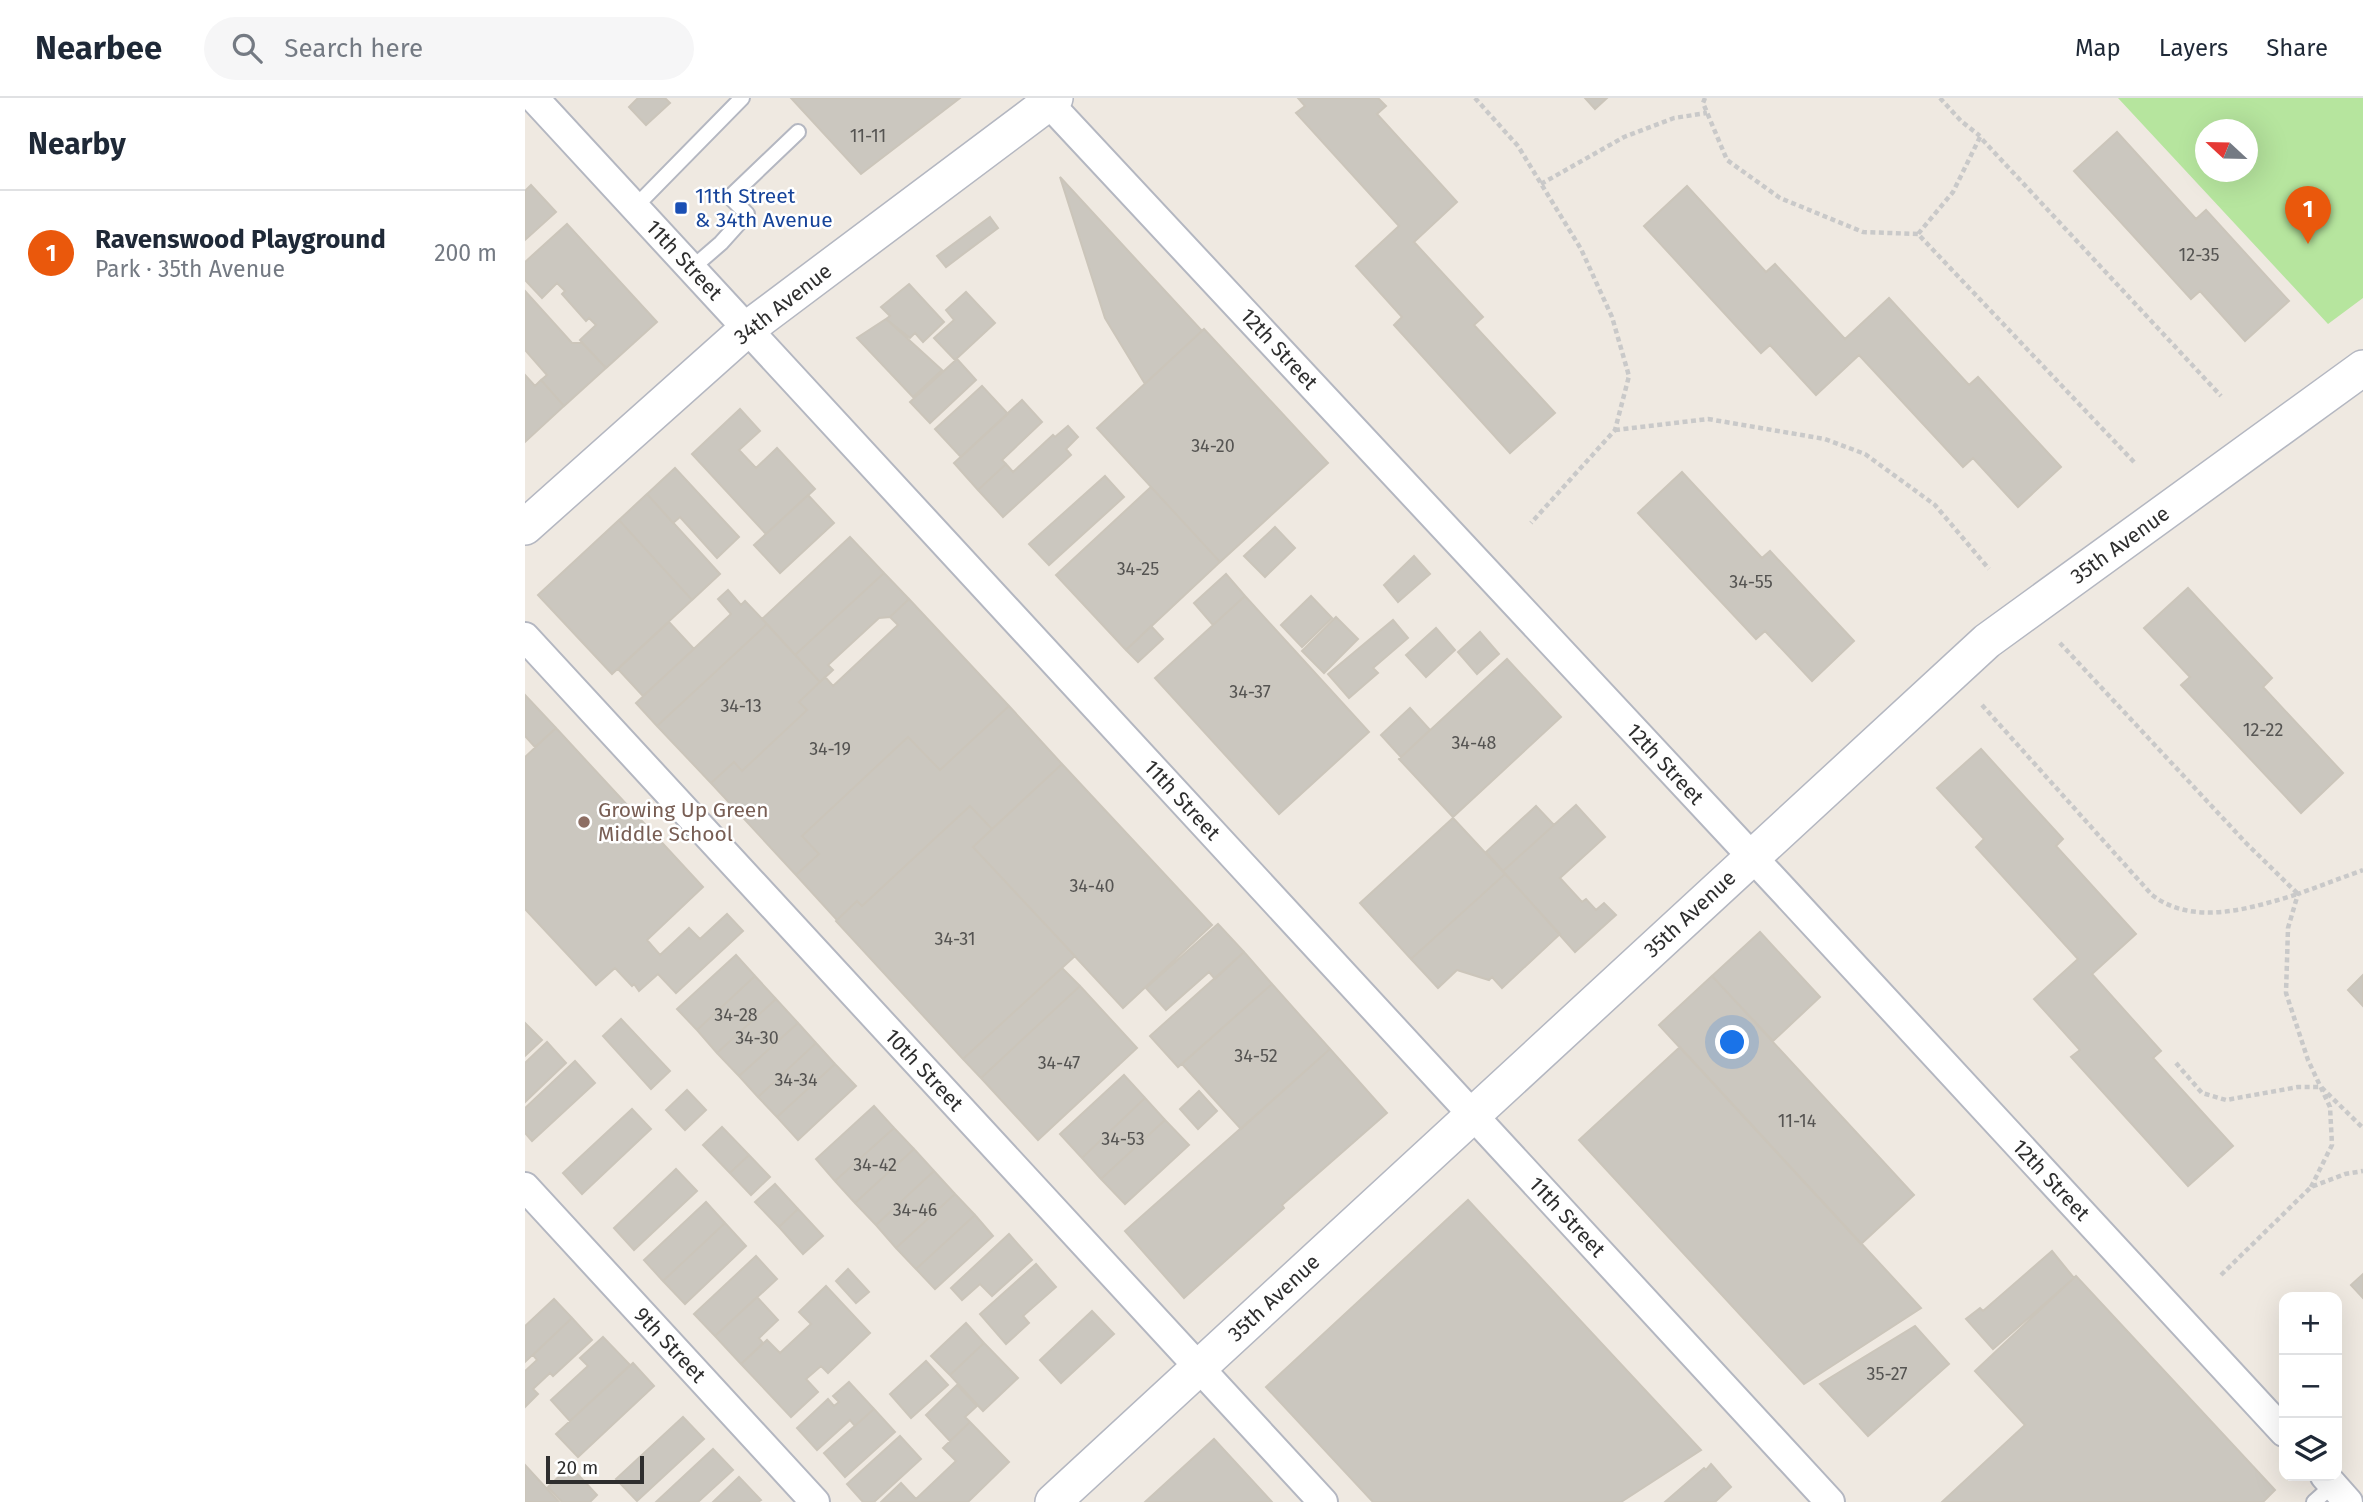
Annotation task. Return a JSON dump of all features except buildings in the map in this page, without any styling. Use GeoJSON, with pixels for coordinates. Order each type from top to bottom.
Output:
{"type":"FeatureCollection","features":[{"type":"Feature","properties":{"kind":"street","name":"11th Street"},"geometry":{"type":"LineString","coordinates":[[534,98],[1830,1502]]}},
{"type":"Feature","properties":{"kind":"street","name":"34th Avenue"},"geometry":{"type":"LineString","coordinates":[[525,527],[747,329],[1049,100]]}},
{"type":"Feature","properties":{"kind":"street","name":"12th Street"},"geometry":{"type":"LineString","coordinates":[[1049,100],[2279,1427]]}},
{"type":"Feature","properties":{"kind":"street","name":"35th Avenue"},"geometry":{"type":"LineString","coordinates":[[1053,1502],[1987,641],[2363,368]]}},
{"type":"Feature","properties":{"kind":"street","name":"10th Street"},"geometry":{"type":"LineString","coordinates":[[525,637],[1323,1502]]}},
{"type":"Feature","properties":{"kind":"street","name":"9th Street"},"geometry":{"type":"LineString","coordinates":[[525,1187],[815,1502]]}},
{"type":"Feature","properties":{"kind":"lane"},"geometry":{"type":"LineString","coordinates":[[635,207],[742,98]]}},
{"type":"Feature","properties":{"kind":"lane"},"geometry":{"type":"LineString","coordinates":[[691,269],[721,243],[747,214],[730,197],[798,132]]}},
{"type":"Feature","properties":{"kind":"path"},"geometry":{"type":"LineString","coordinates":[[1475,98],[1518,146],[1581,249],[1612,317],[1629,376],[1615,430],[1531,523]]}},
{"type":"Feature","properties":{"kind":"path"},"geometry":{"type":"LineString","coordinates":[[1705,98],[1703,103],[1727,160],[1780,198],[1863,232],[1918,234],[2134,462]]}},
{"type":"Feature","properties":{"kind":"path"},"geometry":{"type":"LineString","coordinates":[[1940,98],[1980,137],[2221,396]]}},
{"type":"Feature","properties":{"kind":"path"},"geometry":{"type":"LineString","coordinates":[[1541,184],[1624,137],[1674,118],[1707,113]]}},
{"type":"Feature","properties":{"kind":"path"},"geometry":{"type":"LineString","coordinates":[[1918,234],[1953,192],[1980,137]]}},
{"type":"Feature","properties":{"kind":"path"},"geometry":{"type":"LineString","coordinates":[[1615,430],[1708,419],[1835,443],[1865,454],[1935,505],[1989,569]]}},
{"type":"Feature","properties":{"kind":"path"},"geometry":{"type":"LineString","coordinates":[[2059,642],[2246,843],[2298,894]]}},
{"type":"Feature","properties":{"kind":"path"},"geometry":{"type":"LineString","coordinates":[[1982,705],[2152,895],[2167,906],[2213,913],[2257,906],[2363,870]]}},
{"type":"Feature","properties":{"kind":"path"},"geometry":{"type":"LineString","coordinates":[[2221,1275],[2311,1187],[2332,1145],[2330,1107],[2308,1060],[2286,993],[2288,928],[2298,894]]}},
{"type":"Feature","properties":{"kind":"path"},"geometry":{"type":"LineString","coordinates":[[2176,1063],[2202,1093],[2226,1100],[2298,1087],[2321,1087],[2363,1128]]}},
{"type":"Feature","properties":{"kind":"path"},"geometry":{"type":"LineString","coordinates":[[2311,1187],[2345,1174],[2363,1171]]}},
{"type":"Feature","properties":{"kind":"green space"},"geometry":{"type":"Polygon","coordinates":[[[2118,98],[2363,98],[2363,298],[2328,324],[2196,182],[2258,182],[2258,119],[2195,119],[2195,181],[2118,98]]]}},
{"type":"Feature","properties":{"kind":"place","name":"11th Street & 34th Avenue"},"geometry":{"type":"Point","coordinates":[681,208]}},
{"type":"Feature","properties":{"kind":"place","name":"Ravenswood Playground"},"geometry":{"type":"Point","coordinates":[2308,244]}},
{"type":"Feature","properties":{"kind":"place","name":"Growing Up Green Middle School"},"geometry":{"type":"Point","coordinates":[584,822]}}]}
